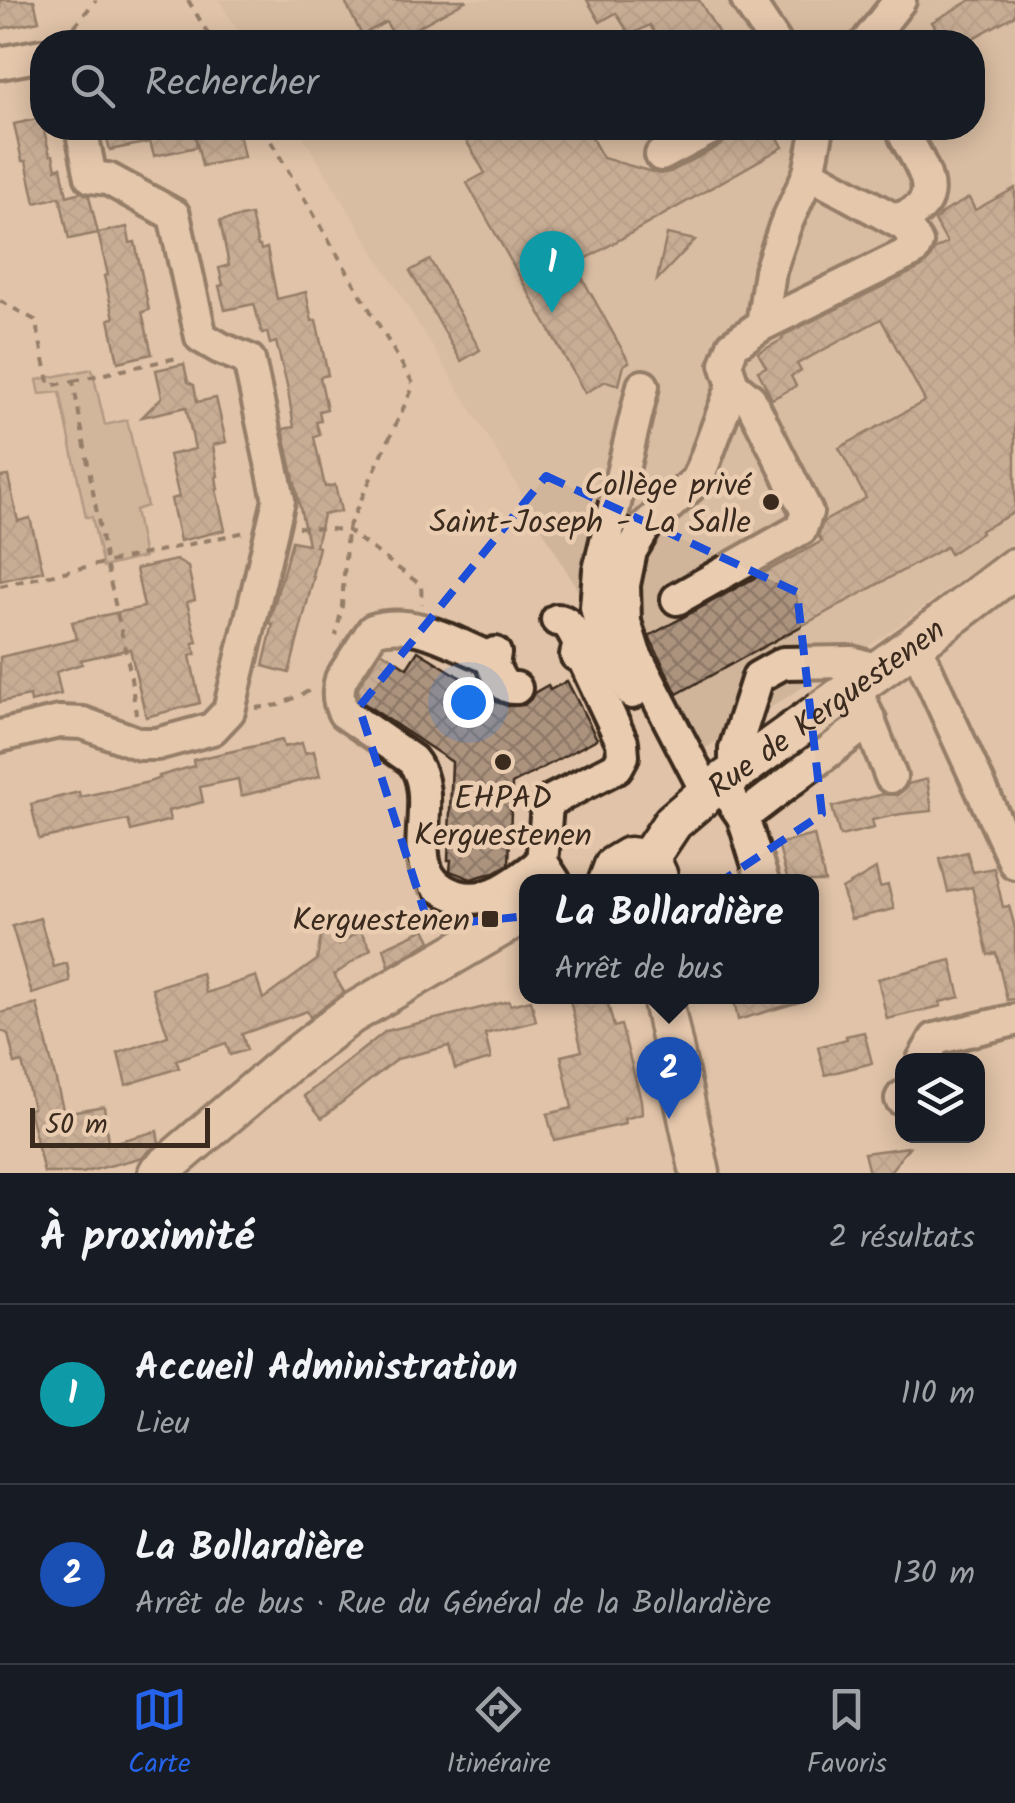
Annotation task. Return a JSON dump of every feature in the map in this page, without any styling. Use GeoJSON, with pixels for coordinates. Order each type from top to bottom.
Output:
{"type":"FeatureCollection","features":[{"type":"Feature","properties":{"kind":"main road","name":"Rue de Kerguestenen"},"geometry":{"type":"LineString","coordinates":[[653,871],[673,822],[711,791],[868,692],[915,644],[1015,568]]}},
{"type":"Feature","properties":{"kind":"main road"},"geometry":{"type":"LineString","coordinates":[[611,874],[621,860],[639,858],[653,871]]}},
{"type":"Feature","properties":{"kind":"main road"},"geometry":{"type":"LineString","coordinates":[[158,1173],[284,1065],[351,1014],[519,916]]}},
{"type":"Feature","properties":{"kind":"main road"},"geometry":{"type":"LineString","coordinates":[[664,1004],[700,1173]]}},
{"type":"Feature","properties":{"kind":"street"},"geometry":{"type":"LineString","coordinates":[[747,0],[767,30]]}},
{"type":"Feature","properties":{"kind":"street"},"geometry":{"type":"LineString","coordinates":[[876,30],[900,0]]}},
{"type":"Feature","properties":{"kind":"street"},"geometry":{"type":"LineString","coordinates":[[0,63],[30,57]]}},
{"type":"Feature","properties":{"kind":"street"},"geometry":{"type":"LineString","coordinates":[[0,736],[60,722],[83,724],[140,744],[157,744],[212,729],[229,711],[280,500],[249,360],[200,337],[174,215],[108,179],[91,177],[83,140]]}},
{"type":"Feature","properties":{"kind":"street"},"geometry":{"type":"LineString","coordinates":[[661,155],[689,140]]}},
{"type":"Feature","properties":{"kind":"street"},"geometry":{"type":"LineString","coordinates":[[762,325],[770,271],[809,173],[816,140]]}},
{"type":"Feature","properties":{"kind":"street"},"geometry":{"type":"LineString","coordinates":[[896,220],[920,208],[929,185],[907,140]]}},
{"type":"Feature","properties":{"kind":"street"},"geometry":{"type":"LineString","coordinates":[[677,599],[801,529],[807,512],[750,398],[733,385],[726,364],[733,345],[762,325],[913,251],[916,243],[906,226],[809,173]]}},
{"type":"Feature","properties":{"kind":"street"},"geometry":{"type":"LineString","coordinates":[[711,791],[635,654],[625,622],[624,585],[631,552],[646,526],[698,479],[733,385]]}},
{"type":"Feature","properties":{"kind":"street"},"geometry":{"type":"LineString","coordinates":[[643,386],[600,570],[596,607],[602,634],[711,791]]}},
{"type":"Feature","properties":{"kind":"street"},"geometry":{"type":"LineString","coordinates":[[548,872],[545,814],[549,803],[617,767],[623,756],[622,742],[577,652],[579,643],[569,624],[557,620]]}},
{"type":"Feature","properties":{"kind":"street"},"geometry":{"type":"LineString","coordinates":[[516,688],[502,684],[492,666],[494,656],[402,625],[373,630],[341,680],[338,697],[344,713],[412,760],[420,774],[424,802],[422,862],[435,884],[454,895],[479,898],[519,883]]}},
{"type":"Feature","properties":{"kind":"street"},"geometry":{"type":"LineString","coordinates":[[915,644],[1015,863]]}},
{"type":"Feature","properties":{"kind":"street"},"geometry":{"type":"LineString","coordinates":[[711,791],[735,750],[758,677],[783,663],[852,662],[868,692],[891,777]]}},
{"type":"Feature","properties":{"kind":"street"},"geometry":{"type":"LineString","coordinates":[[743,817],[868,692]]}},
{"type":"Feature","properties":{"kind":"street"},"geometry":{"type":"LineString","coordinates":[[711,791],[729,790],[743,817],[761,874]]}},
{"type":"Feature","properties":{"kind":"street"},"geometry":{"type":"LineString","coordinates":[[927,1053],[935,1039],[1015,1020]]}},
{"type":"Feature","properties":{"kind":"path"},"geometry":{"type":"LineString","coordinates":[[71,30],[96,0]]}},
{"type":"Feature","properties":{"kind":"path"},"geometry":{"type":"LineString","coordinates":[[188,0],[205,30]]}},
{"type":"Feature","properties":{"kind":"path"},"geometry":{"type":"LineString","coordinates":[[269,140],[414,386],[347,530],[342,606],[334,644]]}},
{"type":"Feature","properties":{"kind":"path"},"geometry":{"type":"LineString","coordinates":[[0,301],[35,320],[50,386],[220,348]]}},
{"type":"Feature","properties":{"kind":"path"},"geometry":{"type":"LineString","coordinates":[[73,381],[130,671],[140,744]]}},
{"type":"Feature","properties":{"kind":"path"},"geometry":{"type":"LineString","coordinates":[[0,586],[272,526],[347,530],[422,585],[424,631]]}},
{"type":"Feature","properties":{"kind":"path"},"geometry":{"type":"LineString","coordinates":[[229,711],[279,705],[326,682],[341,680]]}},
{"type":"Feature","properties":{"kind":"highlighted area"},"geometry":{"type":"Polygon","coordinates":[[[546,476],[797,592],[822,814],[695,899],[429,926],[359,707],[546,476]]]}},
{"type":"Feature","properties":{"kind":"shaded area"},"geometry":{"type":"Polygon","coordinates":[[[219,0],[1015,0],[1015,540],[879,639],[679,765],[504,463],[305,140],[985,140],[985,30],[238,30],[219,0]]]}},
{"type":"Feature","properties":{"kind":"shaded area"},"geometry":{"type":"Polygon","coordinates":[[[92,369],[105,425],[127,420],[147,506],[135,510],[144,557],[103,567],[92,517],[86,517],[60,392],[40,394],[37,380],[92,369]]]}},
{"type":"Feature","properties":{"kind":"building"},"geometry":{"type":"Polygon","coordinates":[[[0,0],[34,0],[39,21],[0,29],[0,0]]]}},
{"type":"Feature","properties":{"kind":"building"},"geometry":{"type":"Polygon","coordinates":[[[344,0],[467,0],[412,30],[391,30],[386,22],[371,30],[359,30],[344,0]]]}},
{"type":"Feature","properties":{"kind":"building"},"geometry":{"type":"Polygon","coordinates":[[[587,0],[699,0],[717,30],[653,30],[650,25],[627,30],[616,13],[600,22],[587,0]]]}},
{"type":"Feature","properties":{"kind":"building"},"geometry":{"type":"Polygon","coordinates":[[[971,0],[1015,0],[1015,15],[985,32],[937,30],[932,22],[971,0]]]}},
{"type":"Feature","properties":{"kind":"building"},"geometry":{"type":"Polygon","coordinates":[[[30,120],[30,140],[46,140],[56,169],[61,167],[67,196],[81,192],[89,196],[98,233],[69,239],[60,197],[35,203],[14,124],[30,120]]]}},
{"type":"Feature","properties":{"kind":"building"},"geometry":{"type":"Polygon","coordinates":[[[107,140],[196,140],[197,147],[154,156],[150,142],[110,150],[107,140]]]}},
{"type":"Feature","properties":{"kind":"building"},"geometry":{"type":"Polygon","coordinates":[[[196,140],[240,140],[244,157],[202,166],[196,140]]]}},
{"type":"Feature","properties":{"kind":"building"},"geometry":{"type":"Polygon","coordinates":[[[466,140],[593,140],[603,158],[659,174],[670,172],[725,140],[779,140],[783,147],[575,265],[629,362],[624,365],[619,385],[606,381],[585,393],[467,183],[485,173],[466,140]]]}},
{"type":"Feature","properties":{"kind":"building"},"geometry":{"type":"Polygon","coordinates":[[[1015,188],[1015,512],[980,531],[950,554],[946,547],[677,694],[649,636],[822,541],[818,536],[823,522],[866,498],[839,448],[925,401],[881,319],[797,364],[801,371],[791,376],[796,386],[772,399],[758,371],[766,367],[758,353],[783,339],[782,336],[922,267],[934,250],[947,243],[935,221],[942,213],[969,198],[975,210],[1015,188]]]}},
{"type":"Feature","properties":{"kind":"building"},"geometry":{"type":"Polygon","coordinates":[[[251,215],[258,246],[261,250],[267,248],[277,299],[306,292],[312,321],[316,320],[328,375],[320,377],[327,409],[319,411],[321,421],[316,422],[320,435],[314,437],[325,487],[335,485],[341,511],[323,515],[314,576],[289,673],[263,666],[273,624],[269,623],[292,541],[308,544],[283,429],[294,427],[287,385],[276,342],[270,344],[267,332],[262,333],[254,304],[225,310],[219,286],[223,285],[219,268],[229,265],[220,221],[251,215]]]}},
{"type":"Feature","properties":{"kind":"building"},"geometry":{"type":"Polygon","coordinates":[[[127,227],[130,243],[135,242],[149,310],[142,312],[152,354],[118,362],[109,319],[114,318],[104,276],[108,275],[98,233],[127,227]]]}},
{"type":"Feature","properties":{"kind":"building"},"geometry":{"type":"Polygon","coordinates":[[[667,234],[695,240],[657,280],[667,234]]]}},
{"type":"Feature","properties":{"kind":"building"},"geometry":{"type":"Polygon","coordinates":[[[430,260],[480,350],[461,361],[410,271],[430,260]]]}},
{"type":"Feature","properties":{"kind":"building"},"geometry":{"type":"Polygon","coordinates":[[[184,364],[197,402],[216,398],[226,442],[213,445],[216,489],[225,530],[180,541],[171,499],[179,497],[169,455],[195,449],[186,407],[142,417],[162,397],[156,370],[184,364]]]}},
{"type":"Feature","properties":{"kind":"building"},"geometry":{"type":"Polygon","coordinates":[[[8,476],[18,521],[30,518],[43,571],[0,581],[0,477],[8,476]]]}},
{"type":"Feature","properties":{"kind":"building"},"geometry":{"type":"Polygon","coordinates":[[[176,560],[188,567],[195,600],[187,602],[197,642],[193,643],[196,654],[190,656],[200,703],[146,717],[130,649],[81,660],[82,664],[56,672],[61,694],[31,702],[30,696],[0,702],[0,657],[77,639],[72,622],[144,607],[136,569],[176,560]]]}},
{"type":"Feature","properties":{"kind":"building","name":"EHPAD Kerguestenen"},"geometry":{"type":"Polygon","coordinates":[[[381,651],[407,668],[418,651],[508,706],[524,705],[548,685],[550,690],[567,681],[597,739],[512,784],[509,864],[495,872],[471,879],[450,871],[452,762],[359,700],[358,687],[381,651]]]}},
{"type":"Feature","properties":{"kind":"building"},"geometry":{"type":"Polygon","coordinates":[[[282,740],[284,747],[302,743],[305,753],[314,751],[320,776],[241,796],[238,779],[200,787],[203,802],[168,811],[170,820],[131,831],[128,820],[39,839],[31,804],[149,782],[194,766],[193,760],[282,740]]]}},
{"type":"Feature","properties":{"kind":"building"},"geometry":{"type":"Polygon","coordinates":[[[927,779],[932,811],[872,820],[874,828],[840,836],[832,807],[884,794],[897,795],[908,784],[927,779]]]}},
{"type":"Feature","properties":{"kind":"building"},"geometry":{"type":"Polygon","coordinates":[[[814,835],[825,882],[819,882],[819,874],[786,874],[778,844],[814,835]]]}},
{"type":"Feature","properties":{"kind":"building"},"geometry":{"type":"Polygon","coordinates":[[[967,852],[973,872],[994,868],[1003,907],[1009,906],[1015,928],[1015,999],[1007,1000],[996,953],[988,955],[972,887],[948,892],[940,859],[967,852]]]}},
{"type":"Feature","properties":{"kind":"building"},"geometry":{"type":"Polygon","coordinates":[[[876,869],[880,887],[888,885],[894,909],[851,919],[842,889],[876,869]]]}},
{"type":"Feature","properties":{"kind":"building"},"geometry":{"type":"Polygon","coordinates":[[[40,918],[54,967],[67,963],[70,982],[32,994],[12,926],[40,918]]]}},
{"type":"Feature","properties":{"kind":"building"},"geometry":{"type":"Polygon","coordinates":[[[323,922],[339,945],[360,930],[371,949],[334,975],[344,992],[310,1017],[307,1011],[242,1034],[247,1050],[230,1055],[226,1043],[176,1060],[179,1068],[126,1085],[118,1053],[168,1036],[152,988],[202,973],[206,993],[256,976],[263,999],[317,960],[323,922]]]}},
{"type":"Feature","properties":{"kind":"building"},"geometry":{"type":"Polygon","coordinates":[[[425,929],[431,941],[389,966],[384,948],[425,929]]]}},
{"type":"Feature","properties":{"kind":"building"},"geometry":{"type":"Polygon","coordinates":[[[951,960],[960,997],[940,1002],[941,1006],[887,1019],[878,979],[951,960]]]}},
{"type":"Feature","properties":{"kind":"building"},"geometry":{"type":"Polygon","coordinates":[[[509,1001],[510,1005],[532,1004],[536,1021],[485,1034],[491,1059],[455,1069],[449,1046],[397,1059],[322,1118],[304,1096],[386,1031],[509,1001]]]}},
{"type":"Feature","properties":{"kind":"building"},"geometry":{"type":"Polygon","coordinates":[[[37,1004],[64,1113],[104,1106],[108,1144],[157,1131],[159,1142],[143,1157],[82,1173],[44,1173],[22,1062],[15,1064],[8,1034],[0,1030],[0,1013],[37,1004]]]}},
{"type":"Feature","properties":{"kind":"building"},"geometry":{"type":"Polygon","coordinates":[[[571,1004],[608,1004],[614,1027],[621,1025],[642,1114],[624,1119],[625,1124],[554,1140],[547,1114],[572,1108],[561,1056],[582,1051],[571,1004]]]}},
{"type":"Feature","properties":{"kind":"building"},"geometry":{"type":"Polygon","coordinates":[[[735,1004],[792,1004],[738,1020],[735,1004]]]}},
{"type":"Feature","properties":{"kind":"building"},"geometry":{"type":"Polygon","coordinates":[[[864,1032],[872,1063],[825,1075],[818,1047],[864,1032]]]}},
{"type":"Feature","properties":{"kind":"building"},"geometry":{"type":"Polygon","coordinates":[[[909,1147],[889,1173],[869,1173],[864,1153],[909,1147]]]}},
{"type":"Feature","properties":{"kind":"place","name":"Accueil Administration"},"geometry":{"type":"Point","coordinates":[552,313]}},
{"type":"Feature","properties":{"kind":"place","name":"Collège privé Saint-Joseph - La Salle"},"geometry":{"type":"Point","coordinates":[771,502]}},
{"type":"Feature","properties":{"kind":"place","name":"EHPAD Kerguestenen"},"geometry":{"type":"Point","coordinates":[503,762]}},
{"type":"Feature","properties":{"kind":"place","name":"Kerguestenen"},"geometry":{"type":"Point","coordinates":[490,919]}},
{"type":"Feature","properties":{"kind":"place","name":"La Bollardière"},"geometry":{"type":"Point","coordinates":[669,1119]}}]}
